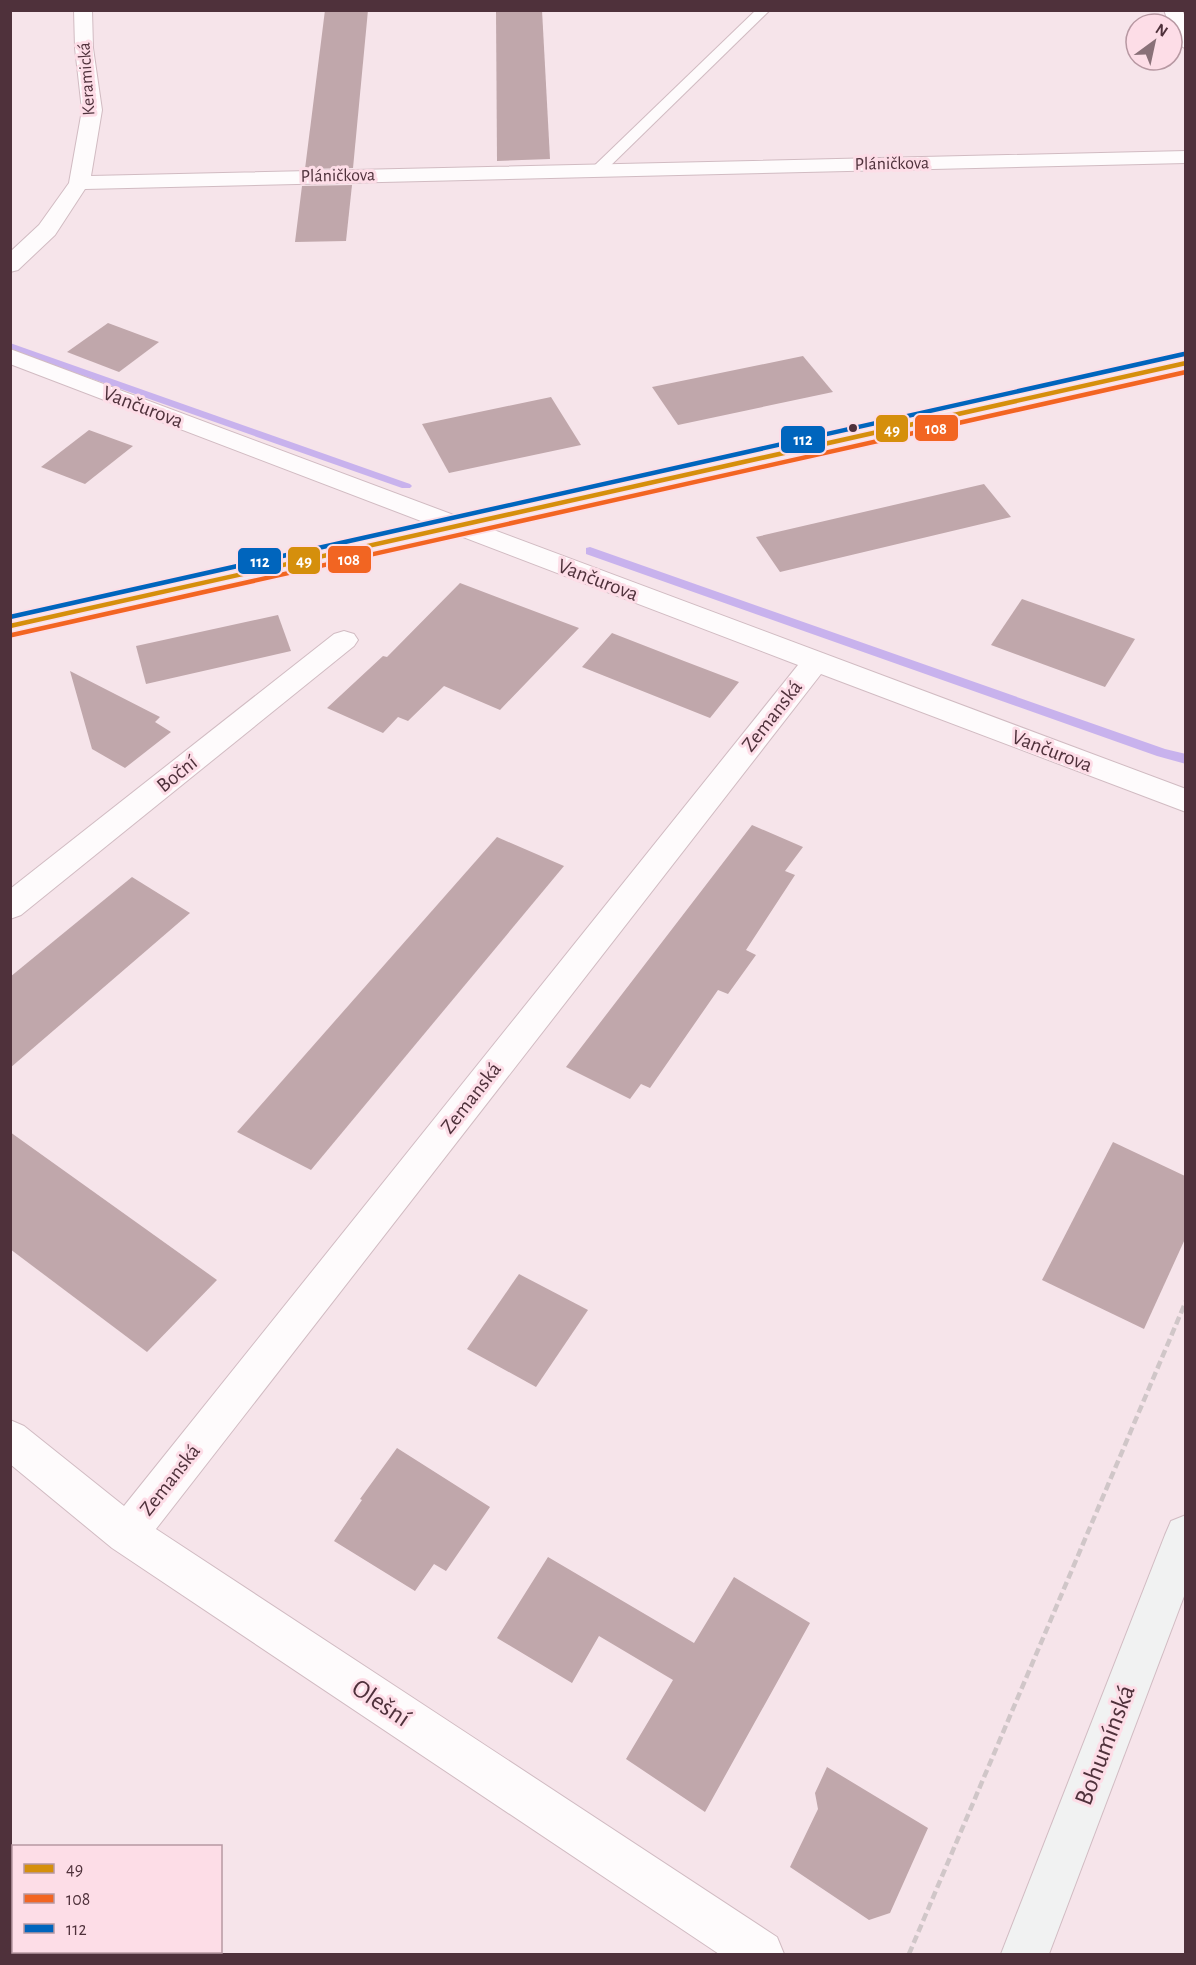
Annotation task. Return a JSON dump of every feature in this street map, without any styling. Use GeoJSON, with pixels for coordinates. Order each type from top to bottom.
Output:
{"type":"FeatureCollection","features":[{"type":"Feature","properties":{"kind":"main road"},"geometry":{"type":"LineString","coordinates":[[10,626],[1185,363]]}},
{"type":"Feature","properties":{"kind":"main road","name":"Bohumínská"},"geometry":{"type":"LineString","coordinates":[[1025,1954],[1185,1536]]}},
{"type":"Feature","properties":{"kind":"street","name":"Keramická"},"geometry":{"type":"LineString","coordinates":[[10,265],[47,230],[79,183],[93,110],[84,48],[83,10]]}},
{"type":"Feature","properties":{"kind":"street"},"geometry":{"type":"LineString","coordinates":[[1173,10],[1185,43]]}},
{"type":"Feature","properties":{"kind":"street","name":"Pláničkova"},"geometry":{"type":"LineString","coordinates":[[79,183],[1185,157]]}},
{"type":"Feature","properties":{"kind":"street","name":"Vančurova"},"geometry":{"type":"LineString","coordinates":[[10,356],[1185,801]]}},
{"type":"Feature","properties":{"kind":"street","name":"Boční"},"geometry":{"type":"LineString","coordinates":[[10,907],[344,640]]}},
{"type":"Feature","properties":{"kind":"street","name":"Zemanská"},"geometry":{"type":"LineString","coordinates":[[127,1534],[815,662]]}},
{"type":"Feature","properties":{"kind":"street","name":"Olešní"},"geometry":{"type":"LineString","coordinates":[[10,1439],[127,1534],[760,1954]]}},
{"type":"Feature","properties":{"kind":"lane"},"geometry":{"type":"LineString","coordinates":[[598,170],[764,10]]}},
{"type":"Feature","properties":{"kind":"path"},"geometry":{"type":"LineString","coordinates":[[909,1954],[1185,1301]]}},
{"type":"Feature","properties":{"kind":"building"},"geometry":{"type":"Polygon","coordinates":[[[325,10],[368,10],[353,168],[305,169],[325,10]]]}},
{"type":"Feature","properties":{"kind":"building"},"geometry":{"type":"Polygon","coordinates":[[[496,10],[542,10],[550,159],[497,161],[496,10]]]}},
{"type":"Feature","properties":{"kind":"building"},"geometry":{"type":"Polygon","coordinates":[[[352,185],[346,241],[295,242],[302,186],[352,185]]]}},
{"type":"Feature","properties":{"kind":"building"},"geometry":{"type":"Polygon","coordinates":[[[108,323],[159,342],[119,372],[67,352],[108,323]]]}},
{"type":"Feature","properties":{"kind":"building"},"geometry":{"type":"Polygon","coordinates":[[[803,356],[833,392],[678,425],[652,387],[803,356]]]}},
{"type":"Feature","properties":{"kind":"building"},"geometry":{"type":"Polygon","coordinates":[[[551,397],[581,445],[449,473],[422,424],[551,397]]]}},
{"type":"Feature","properties":{"kind":"building"},"geometry":{"type":"Polygon","coordinates":[[[89,430],[133,446],[85,484],[41,467],[89,430]]]}},
{"type":"Feature","properties":{"kind":"building"},"geometry":{"type":"Polygon","coordinates":[[[984,484],[1011,517],[780,572],[756,537],[984,484]]]}},
{"type":"Feature","properties":{"kind":"building"},"geometry":{"type":"Polygon","coordinates":[[[460,583],[579,628],[500,710],[444,686],[408,721],[398,717],[383,733],[327,708],[383,656],[387,657],[460,583]]]}},
{"type":"Feature","properties":{"kind":"building"},"geometry":{"type":"Polygon","coordinates":[[[1022,599],[1135,639],[1105,687],[991,645],[1022,599]]]}},
{"type":"Feature","properties":{"kind":"building"},"geometry":{"type":"Polygon","coordinates":[[[278,615],[291,651],[146,684],[136,646],[278,615]]]}},
{"type":"Feature","properties":{"kind":"building"},"geometry":{"type":"Polygon","coordinates":[[[612,633],[739,682],[710,718],[582,667],[612,633]]]}},
{"type":"Feature","properties":{"kind":"building"},"geometry":{"type":"Polygon","coordinates":[[[70,671],[160,717],[155,722],[171,732],[125,768],[92,749],[70,671]]]}},
{"type":"Feature","properties":{"kind":"building"},"geometry":{"type":"Polygon","coordinates":[[[752,825],[803,847],[785,871],[795,875],[746,950],[756,955],[728,994],[718,990],[650,1088],[641,1084],[630,1099],[566,1067],[752,825]]]}},
{"type":"Feature","properties":{"kind":"building"},"geometry":{"type":"Polygon","coordinates":[[[497,837],[564,866],[311,1170],[237,1132],[497,837]]]}},
{"type":"Feature","properties":{"kind":"building"},"geometry":{"type":"Polygon","coordinates":[[[132,877],[190,913],[10,1068],[10,977],[132,877]]]}},
{"type":"Feature","properties":{"kind":"building"},"geometry":{"type":"Polygon","coordinates":[[[10,1132],[217,1280],[147,1352],[10,1249],[10,1132]]]}},
{"type":"Feature","properties":{"kind":"building"},"geometry":{"type":"Polygon","coordinates":[[[1113,1142],[1185,1176],[1185,1239],[1144,1329],[1042,1280],[1113,1142]]]}},
{"type":"Feature","properties":{"kind":"building"},"geometry":{"type":"Polygon","coordinates":[[[519,1274],[588,1310],[536,1387],[467,1349],[519,1274]]]}},
{"type":"Feature","properties":{"kind":"building"},"geometry":{"type":"Polygon","coordinates":[[[397,1448],[490,1507],[446,1571],[434,1564],[415,1591],[334,1541],[362,1500],[360,1499],[397,1448]]]}},
{"type":"Feature","properties":{"kind":"building"},"geometry":{"type":"Polygon","coordinates":[[[548,1557],[694,1643],[734,1577],[810,1623],[705,1812],[626,1759],[673,1680],[599,1636],[572,1683],[497,1638],[548,1557]]]}},
{"type":"Feature","properties":{"kind":"building"},"geometry":{"type":"Polygon","coordinates":[[[827,1767],[928,1828],[890,1913],[869,1920],[790,1867],[818,1809],[815,1793],[827,1767]]]}},
{"type":"Feature","properties":{"kind":"waterway"},"geometry":{"type":"LineString","coordinates":[[10,346],[406,486]]}},
{"type":"Feature","properties":{"kind":"waterway"},"geometry":{"type":"LineString","coordinates":[[590,551],[1162,753],[1186,759]]}},
{"type":"Feature","properties":{"kind":"transit line","name":"112"},"geometry":{"type":"LineString","coordinates":[[10,617],[1184,354]]}},
{"type":"Feature","properties":{"kind":"transit line","name":"49"},"geometry":{"type":"LineString","coordinates":[[10,626],[1186,363]]}},
{"type":"Feature","properties":{"kind":"transit line","name":"108"},"geometry":{"type":"LineString","coordinates":[[12,635],[1186,372]]}}]}
